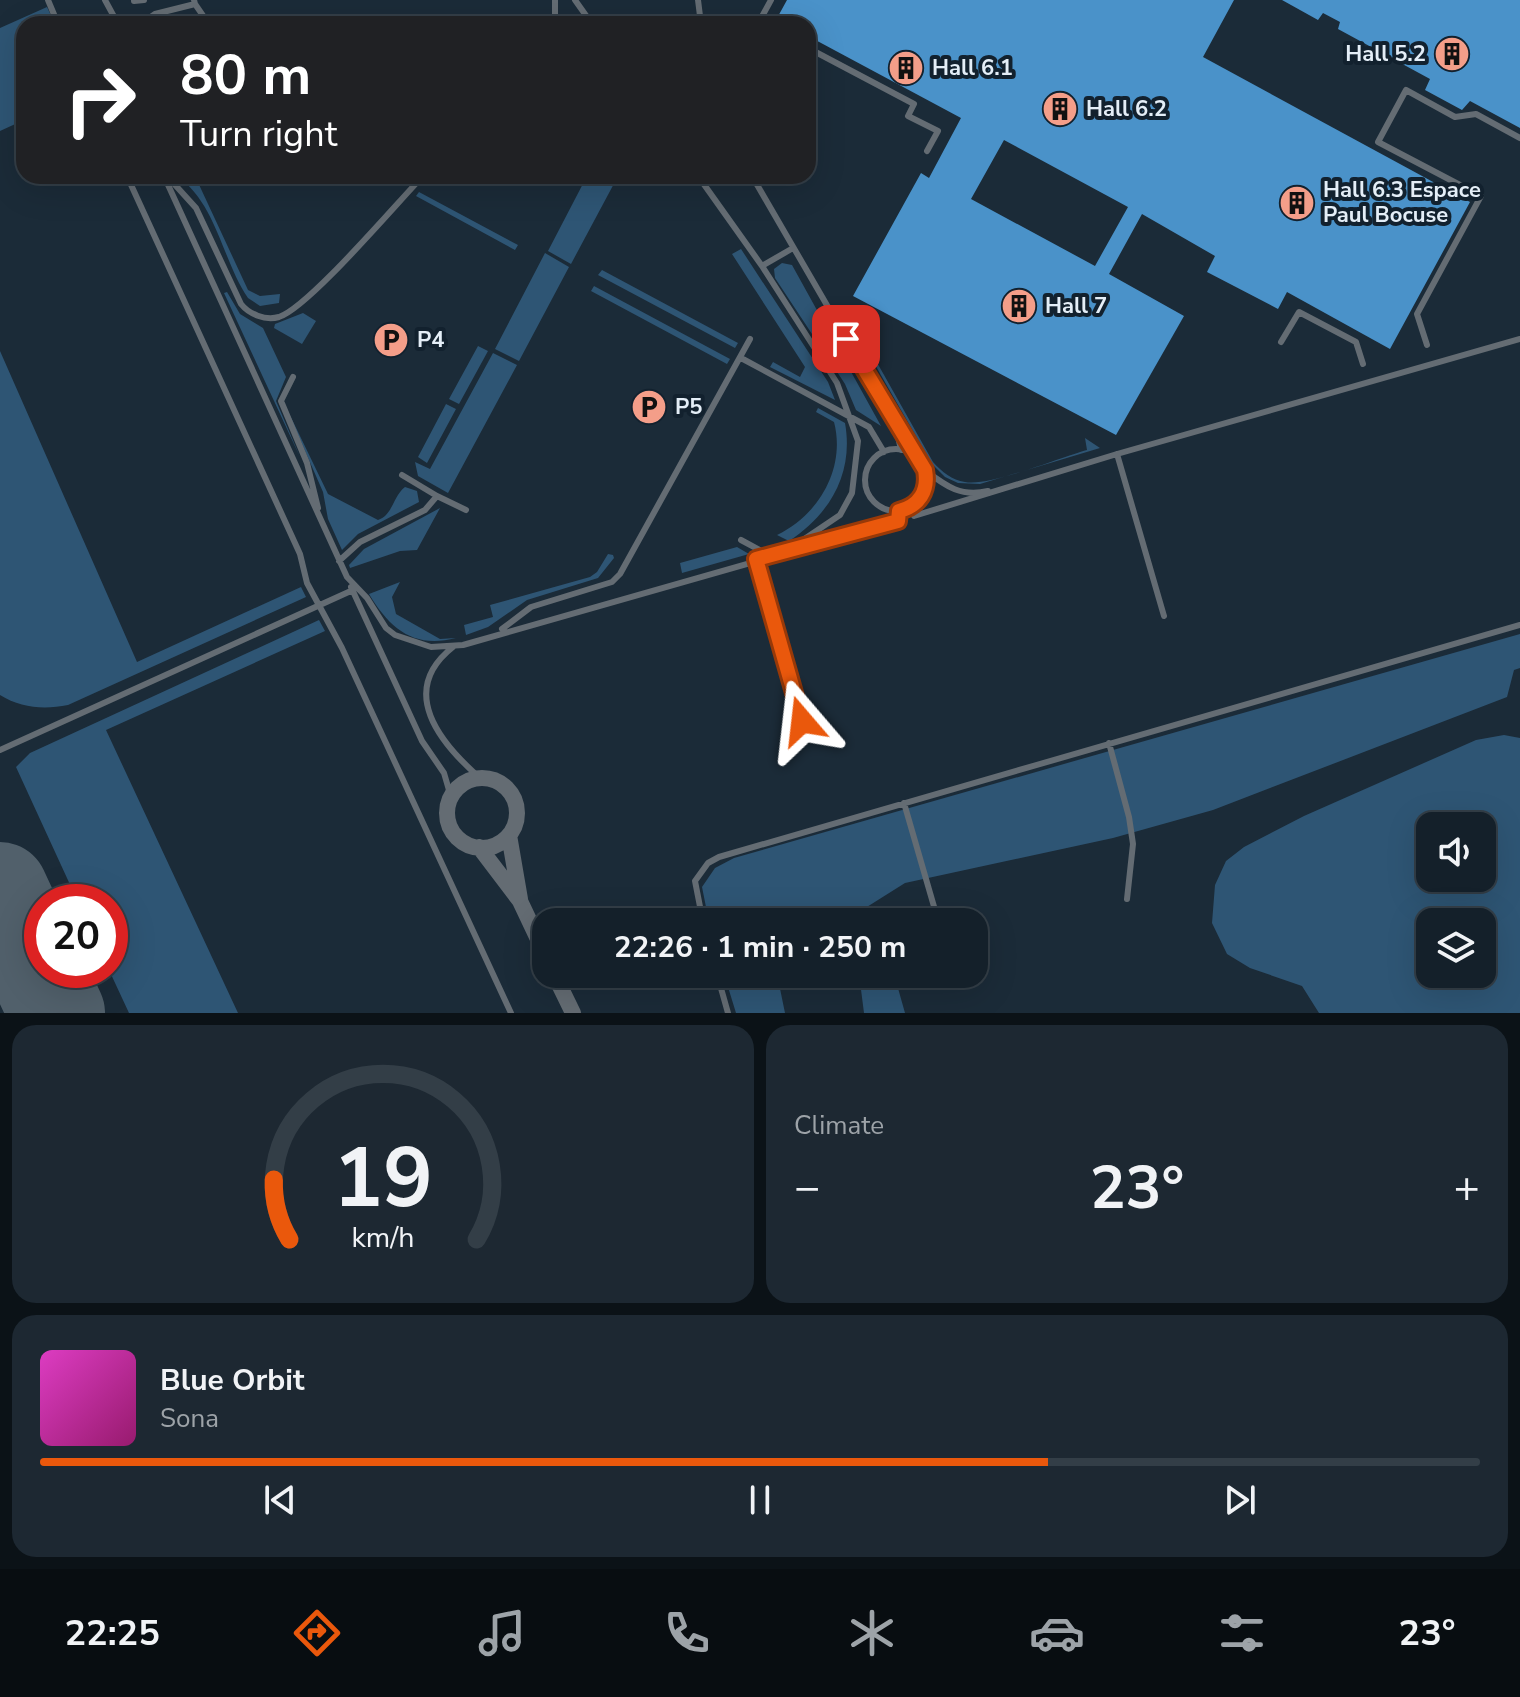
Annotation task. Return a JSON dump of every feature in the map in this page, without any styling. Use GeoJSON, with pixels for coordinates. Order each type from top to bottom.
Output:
{"type":"FeatureCollection","features":[{"type":"Feature","properties":{"kind":"street"},"geometry":{"type":"LineString","coordinates":[[479,847],[500,843],[509,835],[517,815],[511,793],[503,784],[480,778],[459,787],[451,797],[448,808],[452,829],[459,838],[479,847],[520,901],[532,926]]}},
{"type":"Feature","properties":{"kind":"street"},"geometry":{"type":"LineString","coordinates":[[509,835],[520,901]]}},
{"type":"Feature","properties":{"kind":"street"},"geometry":{"type":"LineString","coordinates":[[561,988],[573,1013]]}},
{"type":"Feature","properties":{"kind":"lane"},"geometry":{"type":"LineString","coordinates":[[134,1],[144,0]]}},
{"type":"Feature","properties":{"kind":"lane"},"geometry":{"type":"LineString","coordinates":[[152,16],[195,2]]}},
{"type":"Feature","properties":{"kind":"lane"},"geometry":{"type":"LineString","coordinates":[[816,52],[914,104],[908,116],[938,131],[927,151]]}},
{"type":"Feature","properties":{"kind":"lane"},"geometry":{"type":"LineString","coordinates":[[1427,345],[1417,314],[1481,196],[1378,142],[1406,90],[1455,117],[1476,114],[1520,138]]}},
{"type":"Feature","properties":{"kind":"lane"},"geometry":{"type":"LineString","coordinates":[[131,184],[300,554],[307,583],[342,648],[511,1013]]}},
{"type":"Feature","properties":{"kind":"lane"},"geometry":{"type":"LineString","coordinates":[[170,184],[321,523],[422,741],[444,773],[451,797]]}},
{"type":"Feature","properties":{"kind":"lane"},"geometry":{"type":"LineString","coordinates":[[174,184],[196,208],[241,304],[253,314],[271,318],[300,305],[415,184]]}},
{"type":"Feature","properties":{"kind":"lane"},"geometry":{"type":"LineString","coordinates":[[704,184],[762,266],[837,383],[858,441],[859,455],[852,493],[840,515],[785,552]]}},
{"type":"Feature","properties":{"kind":"lane"},"geometry":{"type":"LineString","coordinates":[[757,184],[925,470],[947,488],[966,494],[1019,484]]}},
{"type":"Feature","properties":{"kind":"lane"},"geometry":{"type":"LineString","coordinates":[[762,266],[793,248]]}},
{"type":"Feature","properties":{"kind":"lane"},"geometry":{"type":"LineString","coordinates":[[1281,342],[1299,312],[1356,342],[1363,364]]}},
{"type":"Feature","properties":{"kind":"lane"},"geometry":{"type":"LineString","coordinates":[[496,634],[531,607],[612,582],[620,574],[750,339]]}},
{"type":"Feature","properties":{"kind":"lane"},"geometry":{"type":"LineString","coordinates":[[347,577],[367,598],[386,628],[395,635],[417,644],[453,647],[1520,339]]}},
{"type":"Feature","properties":{"kind":"lane"},"geometry":{"type":"LineString","coordinates":[[741,358],[869,427],[884,452]]}},
{"type":"Feature","properties":{"kind":"lane"},"geometry":{"type":"LineString","coordinates":[[293,377],[281,401],[307,463],[321,523]]}},
{"type":"Feature","properties":{"kind":"lane"},"geometry":{"type":"LineString","coordinates":[[893,416],[901,450]]}},
{"type":"Feature","properties":{"kind":"lane"},"geometry":{"type":"LineString","coordinates":[[915,457],[901,450],[884,452],[870,465],[865,483],[867,492],[880,507],[899,511],[910,508],[923,496],[927,479],[925,470]]}},
{"type":"Feature","properties":{"kind":"lane"},"geometry":{"type":"LineString","coordinates":[[1117,454],[1164,616]]}},
{"type":"Feature","properties":{"kind":"lane"},"geometry":{"type":"LineString","coordinates":[[402,475],[466,510]]}},
{"type":"Feature","properties":{"kind":"lane"},"geometry":{"type":"LineString","coordinates":[[339,561],[360,542],[425,510],[437,496]]}},
{"type":"Feature","properties":{"kind":"lane"},"geometry":{"type":"LineString","coordinates":[[910,508],[914,516]]}},
{"type":"Feature","properties":{"kind":"lane"},"geometry":{"type":"LineString","coordinates":[[898,521],[899,511]]}},
{"type":"Feature","properties":{"kind":"lane"},"geometry":{"type":"LineString","coordinates":[[741,540],[770,555]]}},
{"type":"Feature","properties":{"kind":"lane"},"geometry":{"type":"LineString","coordinates":[[756,559],[802,721]]}},
{"type":"Feature","properties":{"kind":"lane"},"geometry":{"type":"LineString","coordinates":[[0,750],[353,590]]}},
{"type":"Feature","properties":{"kind":"lane"},"geometry":{"type":"LineString","coordinates":[[700,908],[695,881],[708,863],[736,851],[1520,625]]}},
{"type":"Feature","properties":{"kind":"lane"},"geometry":{"type":"LineString","coordinates":[[453,647],[430,671],[426,700],[447,744],[480,778]]}},
{"type":"Feature","properties":{"kind":"lane"},"geometry":{"type":"LineString","coordinates":[[1109,743],[1132,840],[1127,899]]}},
{"type":"Feature","properties":{"kind":"lane"},"geometry":{"type":"LineString","coordinates":[[904,803],[934,908]]}},
{"type":"Feature","properties":{"kind":"lane"},"geometry":{"type":"LineString","coordinates":[[721,988],[728,1013]]}},
{"type":"Feature","properties":{"kind":"shaded area"},"geometry":{"type":"Polygon","coordinates":[[[47,7],[51,16],[27,16],[47,7]]]}},
{"type":"Feature","properties":{"kind":"shaded area"},"geometry":{"type":"Polygon","coordinates":[[[16,21],[16,124],[0,131],[0,28],[16,21]]]}},
{"type":"Feature","properties":{"kind":"shaded area"},"geometry":{"type":"Polygon","coordinates":[[[186,184],[199,184],[248,290],[260,296],[280,294],[279,303],[260,306],[248,298],[210,217],[186,184]]]}},
{"type":"Feature","properties":{"kind":"shaded area"},"geometry":{"type":"Polygon","coordinates":[[[583,184],[614,184],[571,264],[548,251],[583,184]]]}},
{"type":"Feature","properties":{"kind":"shaded area"},"geometry":{"type":"Polygon","coordinates":[[[419,192],[518,245],[515,250],[416,196],[419,192]]]}},
{"type":"Feature","properties":{"kind":"shaded area"},"geometry":{"type":"Polygon","coordinates":[[[741,249],[828,382],[835,400],[770,367],[773,362],[800,377],[805,367],[732,254],[741,249]]]}},
{"type":"Feature","properties":{"kind":"shaded area"},"geometry":{"type":"Polygon","coordinates":[[[545,253],[569,267],[519,361],[495,349],[545,253]]]}},
{"type":"Feature","properties":{"kind":"shaded area"},"geometry":{"type":"Polygon","coordinates":[[[782,263],[792,265],[881,426],[856,410],[845,384],[775,278],[774,269],[782,263]]]}},
{"type":"Feature","properties":{"kind":"shaded area"},"geometry":{"type":"Polygon","coordinates":[[[602,270],[738,343],[735,348],[598,275],[602,270]]]}},
{"type":"Feature","properties":{"kind":"shaded area"},"geometry":{"type":"Polygon","coordinates":[[[594,286],[730,359],[727,364],[591,291],[594,286]]]}},
{"type":"Feature","properties":{"kind":"shaded area"},"geometry":{"type":"Polygon","coordinates":[[[227,292],[240,314],[263,328],[286,377],[276,401],[300,457],[224,293],[227,292]]]}},
{"type":"Feature","properties":{"kind":"shaded area"},"geometry":{"type":"Polygon","coordinates":[[[843,309],[865,320],[857,327],[936,466],[965,482],[1005,476],[980,484],[958,483],[945,477],[932,464],[843,309]]]}},
{"type":"Feature","properties":{"kind":"shaded area"},"geometry":{"type":"Polygon","coordinates":[[[303,313],[316,321],[302,344],[274,328],[275,324],[303,313]]]}},
{"type":"Feature","properties":{"kind":"shaded area"},"geometry":{"type":"Polygon","coordinates":[[[478,346],[488,351],[459,404],[449,399],[478,346]]]}},
{"type":"Feature","properties":{"kind":"shaded area"},"geometry":{"type":"Polygon","coordinates":[[[0,351],[137,662],[301,587],[306,597],[68,705],[33,707],[0,695],[0,351]]]}},
{"type":"Feature","properties":{"kind":"shaded area"},"geometry":{"type":"Polygon","coordinates":[[[493,353],[517,365],[448,493],[418,476],[415,462],[430,469],[493,353]]]}},
{"type":"Feature","properties":{"kind":"shaded area"},"geometry":{"type":"Polygon","coordinates":[[[446,404],[456,409],[427,463],[418,457],[446,404]]]}},
{"type":"Feature","properties":{"kind":"shaded area"},"geometry":{"type":"Polygon","coordinates":[[[285,405],[328,494],[378,520],[387,514],[405,487],[417,491],[419,502],[358,534],[342,550],[328,519],[323,492],[285,405]]]}},
{"type":"Feature","properties":{"kind":"shaded area"},"geometry":{"type":"Polygon","coordinates":[[[818,408],[845,423],[846,459],[836,491],[827,505],[789,541],[777,535],[817,503],[826,488],[836,456],[834,422],[816,412],[818,408]]]}},
{"type":"Feature","properties":{"kind":"shaded area"},"geometry":{"type":"Polygon","coordinates":[[[1085,438],[1100,448],[1028,470],[1087,450],[1085,438]]]}},
{"type":"Feature","properties":{"kind":"shaded area"},"geometry":{"type":"Polygon","coordinates":[[[440,508],[417,550],[400,551],[350,568],[349,565],[364,549],[440,508]]]}},
{"type":"Feature","properties":{"kind":"shaded area"},"geometry":{"type":"Polygon","coordinates":[[[737,547],[749,554],[682,573],[680,563],[737,547]]]}},
{"type":"Feature","properties":{"kind":"shaded area"},"geometry":{"type":"Polygon","coordinates":[[[608,554],[614,558],[598,578],[527,600],[488,627],[466,635],[464,625],[493,617],[490,605],[590,577],[597,572],[608,554]]]}},
{"type":"Feature","properties":{"kind":"shaded area"},"geometry":{"type":"Polygon","coordinates":[[[400,582],[392,597],[396,614],[440,639],[456,638],[428,641],[416,638],[386,617],[369,594],[400,582]]]}},
{"type":"Feature","properties":{"kind":"shaded area"},"geometry":{"type":"Polygon","coordinates":[[[319,620],[325,631],[106,730],[238,1013],[129,1013],[117,988],[128,988],[128,884],[70,884],[16,767],[30,753],[319,620]]]}},
{"type":"Feature","properties":{"kind":"shaded area"},"geometry":{"type":"Polygon","coordinates":[[[1520,634],[1520,668],[1514,670],[1507,697],[1213,810],[1113,838],[905,883],[865,908],[706,908],[702,887],[715,868],[734,858],[1520,634]]]}},
{"type":"Feature","properties":{"kind":"shaded area"},"geometry":{"type":"Polygon","coordinates":[[[1504,735],[1520,738],[1520,1013],[1319,1013],[1302,986],[1250,968],[1227,954],[1212,923],[1215,885],[1226,861],[1244,847],[1304,816],[1476,740],[1504,735]]]}},
{"type":"Feature","properties":{"kind":"shaded area"},"geometry":{"type":"Polygon","coordinates":[[[728,988],[780,988],[785,1013],[736,1013],[728,988]]]}},
{"type":"Feature","properties":{"kind":"shaded area"},"geometry":{"type":"Polygon","coordinates":[[[861,988],[898,988],[905,1013],[864,1013],[861,988]]]}},
{"type":"Feature","properties":{"kind":"building"},"geometry":{"type":"Polygon","coordinates":[[[787,0],[1234,0],[1203,57],[1470,202],[1390,349],[1287,292],[1278,309],[1207,272],[1215,256],[1142,214],[1109,274],[1184,316],[1116,435],[853,296],[921,173],[929,178],[961,118],[816,40],[816,16],[778,16],[787,0]],[[1004,140],[971,199],[1095,266],[1128,207],[1004,140]]]}},
{"type":"Feature","properties":{"kind":"building","name":"Hall 5.2"},"geometry":{"type":"Polygon","coordinates":[[[1282,0],[1520,0],[1520,128],[1470,101],[1462,110],[1425,90],[1430,79],[1338,29],[1340,22],[1323,13],[1318,20],[1282,0]]]}},
{"type":"Feature","properties":{"kind":"runway"},"geometry":{"type":"LineString","coordinates":[[0,890],[57,1013]]}},
{"type":"Feature","properties":{"kind":"place","name":"Hall 5.2"},"geometry":{"type":"Point","coordinates":[1452,54]}},
{"type":"Feature","properties":{"kind":"place","name":"Hall 6.1"},"geometry":{"type":"Point","coordinates":[906,68]}},
{"type":"Feature","properties":{"kind":"place","name":"Hall 6.2"},"geometry":{"type":"Point","coordinates":[1060,109]}},
{"type":"Feature","properties":{"kind":"place","name":"Hall 6.3 Espace Paul Bocuse"},"geometry":{"type":"Point","coordinates":[1297,203]}},
{"type":"Feature","properties":{"kind":"place","name":"Hall 7"},"geometry":{"type":"Point","coordinates":[1019,306]}},
{"type":"Feature","properties":{"kind":"place","name":"P4"},"geometry":{"type":"Point","coordinates":[391,340]}},
{"type":"Feature","properties":{"kind":"place","name":"P5"},"geometry":{"type":"Point","coordinates":[649,407]}},
{"type":"Feature","properties":{"kind":"route"},"geometry":{"type":"LineString","coordinates":[[802,721],[756,559],[898,521],[899,511],[917,503],[926,488],[925,470],[846,339]]}}]}
